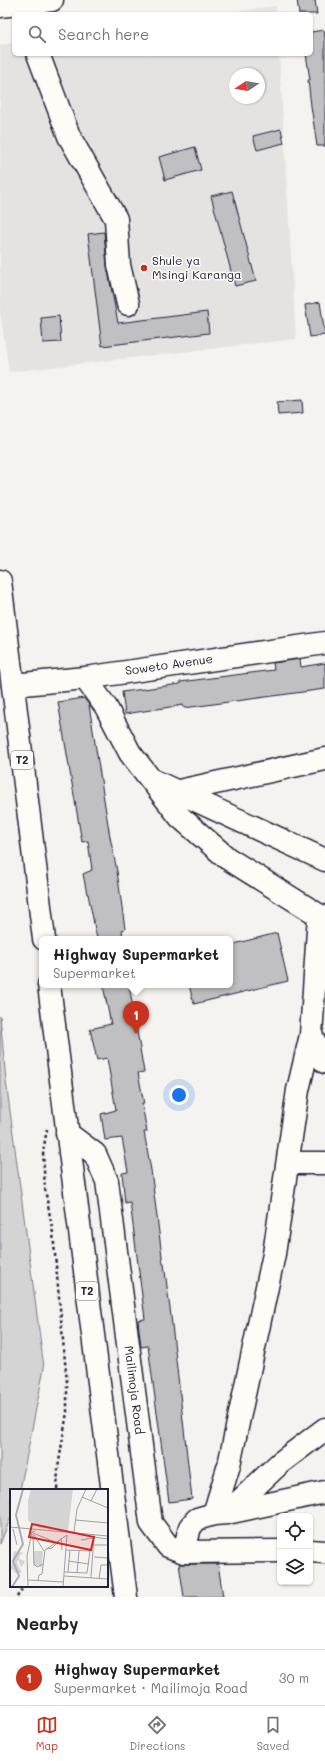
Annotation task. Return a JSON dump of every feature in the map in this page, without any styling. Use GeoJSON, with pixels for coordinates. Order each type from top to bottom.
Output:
{"type":"FeatureCollection","features":[{"type":"Feature","properties":{"kind":"main road"},"geometry":{"type":"LineString","coordinates":[[9,7],[52,0]]}},
{"type":"Feature","properties":{"kind":"main road"},"geometry":{"type":"LineString","coordinates":[[39,56],[69,136],[116,219],[119,265],[128,304]]}},
{"type":"Feature","properties":{"kind":"main road","name":"T2"},"geometry":{"type":"LineString","coordinates":[[0,580],[44,936]]}},
{"type":"Feature","properties":{"kind":"main road","name":"Soweto Avenue"},"geometry":{"type":"LineString","coordinates":[[14,685],[85,678],[325,643]]}},
{"type":"Feature","properties":{"kind":"main road"},"geometry":{"type":"LineString","coordinates":[[85,678],[106,708],[130,753],[180,817],[228,858],[322,917],[311,1035],[298,1090],[274,1254],[220,1513]]}},
{"type":"Feature","properties":{"kind":"main road"},"geometry":{"type":"LineString","coordinates":[[179,791],[325,759]]}},
{"type":"Feature","properties":{"kind":"main road"},"geometry":{"type":"LineString","coordinates":[[152,780],[179,791],[325,860]]}},
{"type":"Feature","properties":{"kind":"main road","name":"T2"},"geometry":{"type":"LineString","coordinates":[[49,988],[57,1129],[126,1597]]}},
{"type":"Feature","properties":{"kind":"main road"},"geometry":{"type":"LineString","coordinates":[[311,1035],[325,1062]]}},
{"type":"Feature","properties":{"kind":"main road","name":"Mailimoja Road"},"geometry":{"type":"LineString","coordinates":[[57,1129],[95,1154],[107,1181],[151,1523],[168,1546],[184,1552],[277,1551]]}},
{"type":"Feature","properties":{"kind":"main road"},"geometry":{"type":"LineString","coordinates":[[288,1163],[325,1163]]}},
{"type":"Feature","properties":{"kind":"main road"},"geometry":{"type":"LineString","coordinates":[[220,1513],[280,1463],[325,1429]]}},
{"type":"Feature","properties":{"kind":"main road"},"geometry":{"type":"LineString","coordinates":[[184,1552],[190,1527],[197,1518],[325,1492]]}},
{"type":"Feature","properties":{"kind":"main road"},"geometry":{"type":"LineString","coordinates":[[313,1551],[325,1552]]}},
{"type":"Feature","properties":{"kind":"path"},"geometry":{"type":"LineString","coordinates":[[57,1129],[43,1152],[45,1189],[53,1233],[67,1383],[66,1412],[58,1468],[57,1489]]}},
{"type":"Feature","properties":{"kind":"path"},"geometry":{"type":"LineString","coordinates":[[18,1597],[23,1587]]}},
{"type":"Feature","properties":{"kind":"shaded area"},"geometry":{"type":"Polygon","coordinates":[[[276,6],[276,12],[233,12],[276,6]]]}},
{"type":"Feature","properties":{"kind":"shaded area"},"geometry":{"type":"Polygon","coordinates":[[[12,43],[12,56],[279,56],[296,339],[9,372],[0,312],[0,45],[12,43]]]}},
{"type":"Feature","properties":{"kind":"shaded area"},"geometry":{"type":"Polygon","coordinates":[[[0,1016],[6,1081],[44,1368],[20,1489],[10,1489],[10,1519],[0,1544],[0,1016]]]}},
{"type":"Feature","properties":{"kind":"building"},"geometry":{"type":"Polygon","coordinates":[[[297,0],[315,0],[317,14],[313,14],[313,12],[299,12],[297,0]]]}},
{"type":"Feature","properties":{"kind":"building"},"geometry":{"type":"Polygon","coordinates":[[[324,30],[325,39],[325,146],[317,146],[308,80],[310,80],[306,56],[313,56],[313,32],[324,30]]]}},
{"type":"Feature","properties":{"kind":"building"},"geometry":{"type":"Polygon","coordinates":[[[281,129],[284,143],[257,150],[253,136],[281,129]]]}},
{"type":"Feature","properties":{"kind":"building"},"geometry":{"type":"Polygon","coordinates":[[[195,147],[201,170],[165,180],[159,157],[195,147]]]}},
{"type":"Feature","properties":{"kind":"building"},"geometry":{"type":"Polygon","coordinates":[[[232,191],[256,281],[235,286],[211,196],[232,191]]]}},
{"type":"Feature","properties":{"kind":"building"},"geometry":{"type":"Polygon","coordinates":[[[104,232],[107,266],[118,323],[207,312],[209,333],[102,346],[88,234],[104,232]]]}},
{"type":"Feature","properties":{"kind":"building"},"geometry":{"type":"Polygon","coordinates":[[[320,302],[325,335],[310,337],[305,305],[320,302]]]}},
{"type":"Feature","properties":{"kind":"building"},"geometry":{"type":"Polygon","coordinates":[[[59,316],[61,342],[43,343],[41,318],[59,316]]]}},
{"type":"Feature","properties":{"kind":"building"},"geometry":{"type":"Polygon","coordinates":[[[302,400],[303,413],[278,415],[277,402],[302,400]]]}},
{"type":"Feature","properties":{"kind":"building"},"geometry":{"type":"Polygon","coordinates":[[[300,659],[301,667],[325,663],[325,689],[184,708],[183,705],[125,714],[122,692],[180,684],[180,682],[274,670],[273,663],[300,659]]]}},
{"type":"Feature","properties":{"kind":"building"},"geometry":{"type":"Polygon","coordinates":[[[84,698],[89,705],[110,837],[117,871],[125,929],[122,930],[123,936],[96,936],[83,874],[92,870],[88,841],[82,842],[58,702],[84,698]]]}},
{"type":"Feature","properties":{"kind":"building"},"geometry":{"type":"Polygon","coordinates":[[[277,933],[288,981],[194,1004],[190,988],[233,988],[233,944],[277,933]]]}},
{"type":"Feature","properties":{"kind":"building"},"geometry":{"type":"Polygon","coordinates":[[[104,988],[130,988],[144,1072],[138,1073],[144,1104],[142,1104],[147,1132],[144,1132],[151,1170],[171,1316],[192,1499],[169,1502],[148,1346],[141,1347],[138,1320],[145,1319],[130,1202],[125,1203],[122,1173],[128,1172],[122,1138],[105,1140],[101,1114],[116,1110],[107,1058],[97,1060],[90,1029],[111,1024],[104,988]]]}},
{"type":"Feature","properties":{"kind":"building"},"geometry":{"type":"Polygon","coordinates":[[[179,1564],[218,1564],[223,1597],[184,1597],[179,1564]]]}},
{"type":"Feature","properties":{"kind":"place","name":"Shule ya Msingi Karanga"},"geometry":{"type":"Point","coordinates":[144,268]}},
{"type":"Feature","properties":{"kind":"place","name":"Highway Supermarket"},"geometry":{"type":"Point","coordinates":[136,1034]}}]}
